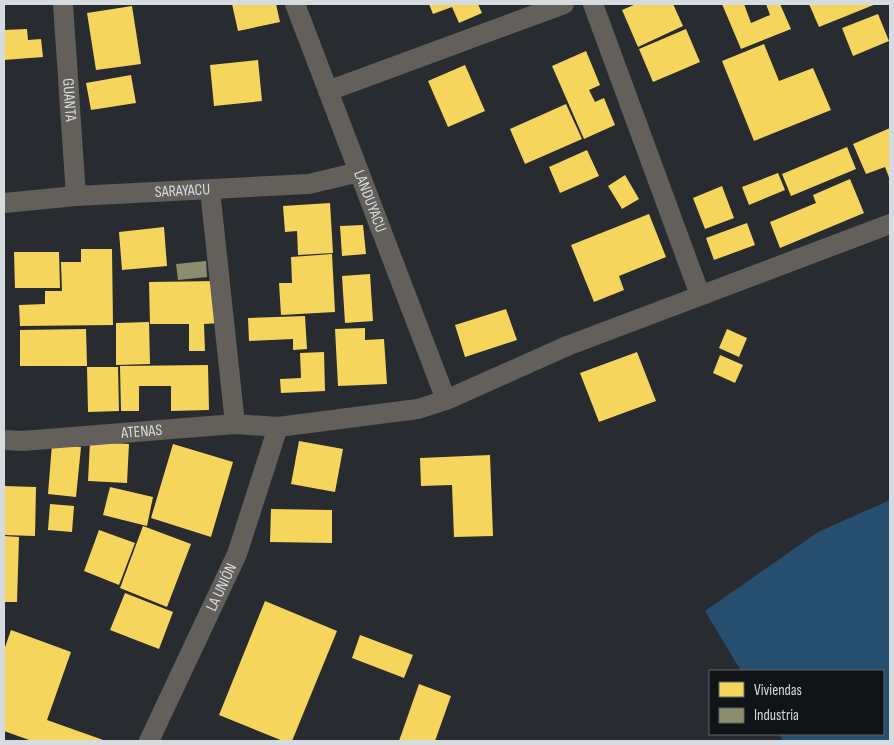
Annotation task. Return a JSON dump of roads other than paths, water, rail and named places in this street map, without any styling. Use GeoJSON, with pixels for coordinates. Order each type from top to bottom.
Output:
{"type":"FeatureCollection","features":[{"type":"Feature","properties":{"kind":"street","name":"GUANTA"},"geometry":{"type":"LineString","coordinates":[[63,4],[76,196]]}},
{"type":"Feature","properties":{"kind":"street","name":"LANDUYACU"},"geometry":{"type":"LineString","coordinates":[[295,4],[446,400]]}},
{"type":"Feature","properties":{"kind":"street"},"geometry":{"type":"LineString","coordinates":[[328,91],[564,4]]}},
{"type":"Feature","properties":{"kind":"street"},"geometry":{"type":"LineString","coordinates":[[593,4],[700,295]]}},
{"type":"Feature","properties":{"kind":"street","name":"SARAYACU"},"geometry":{"type":"LineString","coordinates":[[4,203],[76,196],[308,184],[359,172]]}},
{"type":"Feature","properties":{"kind":"street"},"geometry":{"type":"LineString","coordinates":[[210,190],[235,424]]}},
{"type":"Feature","properties":{"kind":"street","name":"ATENAS"},"geometry":{"type":"LineString","coordinates":[[4,440],[22,442],[235,424],[278,427],[418,409],[446,400],[567,346],[890,224]]}},
{"type":"Feature","properties":{"kind":"street","name":"LA UNIÓN"},"geometry":{"type":"LineString","coordinates":[[149,741],[237,554],[278,427]]}}]}
